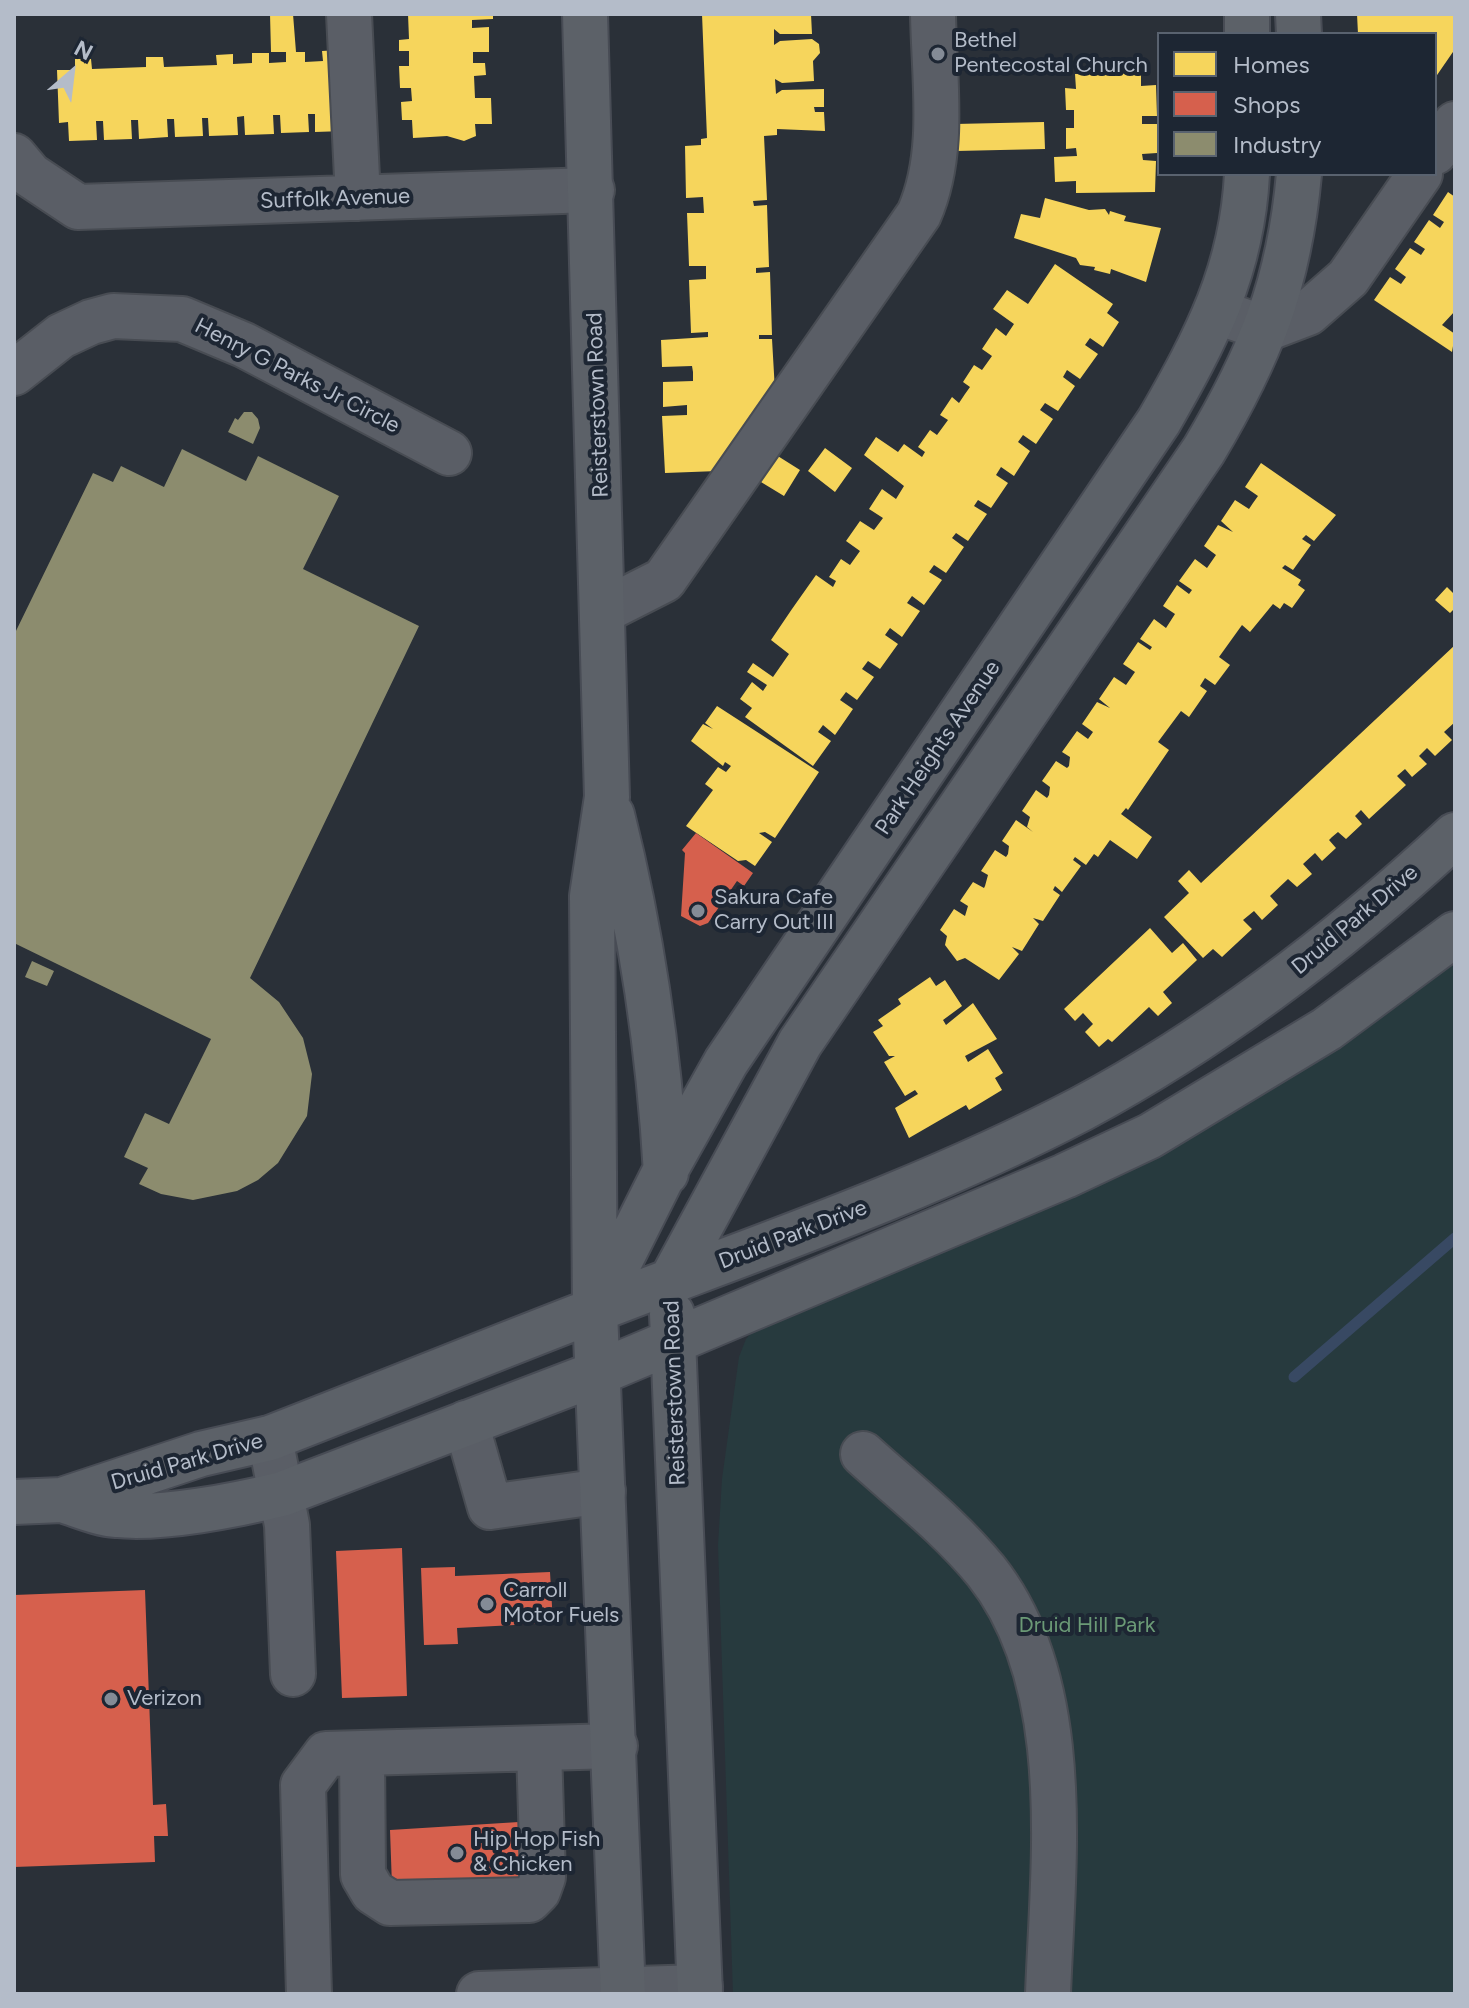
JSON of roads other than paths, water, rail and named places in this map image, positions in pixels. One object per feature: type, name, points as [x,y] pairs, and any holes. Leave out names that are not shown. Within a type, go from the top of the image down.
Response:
[{"type":"main road","name":"Reisterstown Road","points":[[585,14],[607,797],[592,896],[595,1311],[623,1992]]},
{"type":"main road","name":"Park Heights Avenue","points":[[595,1311],[666,1169],[728,1058],[1159,421],[1218,312],[1235,263],[1245,211],[1247,176]]},
{"type":"main road","points":[[671,1281],[800,1043],[1204,450],[1243,384],[1285,275],[1299,176]]},
{"type":"main road","name":"Reisterstown Road","points":[[607,797],[637,916],[654,1026],[666,1169],[700,1990]]},
{"type":"main road","name":"Druid Park Drive","points":[[14,1502],[62,1500],[201,1454],[270,1438],[671,1281],[818,1227],[999,1150],[1084,1107],[1227,1019],[1293,972],[1455,835]]},
{"type":"main road","name":"Druid Park Drive","points":[[62,1500],[116,1515],[202,1510],[282,1494],[598,1373],[1065,1176],[1150,1136],[1327,1029],[1455,934]]},
{"type":"street","points":[[349,14],[358,198]]},
{"type":"street","points":[[603,611],[664,580],[919,214],[928,193],[935,136],[933,14]]},
{"type":"street","points":[[1437,149],[1455,124]]},
{"type":"street","name":"Suffolk Avenue","points":[[14,156],[30,175],[78,207],[592,190]]},
{"type":"street","points":[[1218,312],[1266,329],[1308,313],[1348,278],[1419,176]]},
{"type":"street","name":"Henry G Parks Jr Circle","points":[[14,373],[61,336],[91,322],[113,316],[147,315],[182,319],[244,345],[449,453]]},
{"type":"street","points":[[466,1423],[490,1507],[603,1491]]},
{"type":"street","points":[[270,1438],[288,1529],[293,1674]]},
{"type":"street","points":[[863,1454],[953,1535],[987,1572],[1015,1616],[1037,1671],[1048,1733],[1053,1852],[1048,1994]]},
{"type":"street","points":[[309,1994],[303,1785],[326,1754],[615,1746]]},
{"type":"street","points":[[362,1753],[363,1875],[373,1892],[390,1903],[529,1900],[538,1891],[543,1877],[539,1749]]},
{"type":"street","points":[[479,1994],[700,1990]]},
{"type":"waterway","points":[[1294,1377],[1455,1238]]},
{"type":"place","name":"Bethel Pentecostal Church","points":[[938,54]]},
{"type":"place","name":"Sakura Cafe Carry Out III","points":[[698,911]]},
{"type":"place","name":"Carroll Motor Fuels","points":[[487,1604]]},
{"type":"place","name":"Verizon","points":[[111,1699]]},
{"type":"place","name":"Hip Hop Fish & Chicken","points":[[457,1853]]},
{"type":"park label","name":"Druid Hill Park","points":[[1087,1626]]}]
